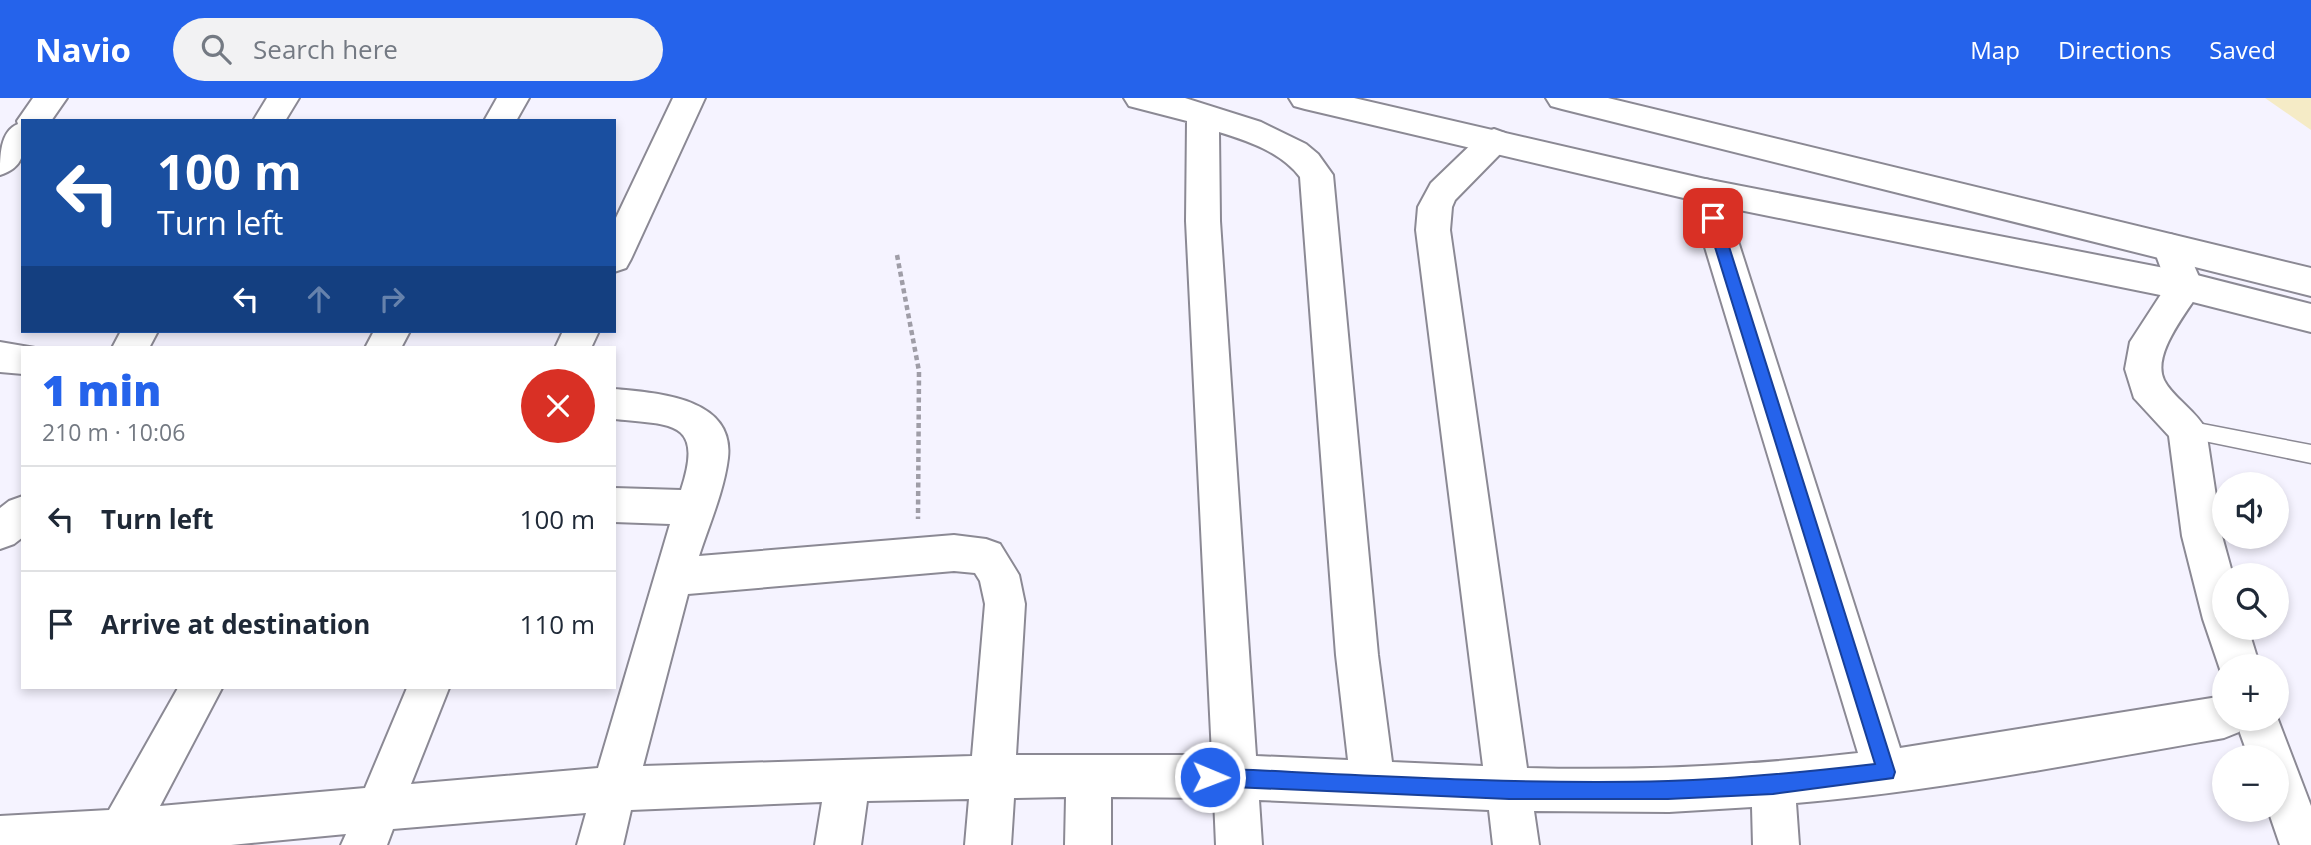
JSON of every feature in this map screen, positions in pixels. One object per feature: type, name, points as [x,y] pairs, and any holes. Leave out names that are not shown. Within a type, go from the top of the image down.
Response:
[{"type":"main road","points":[[35,119],[51,98]]},
{"type":"main road","points":[[270,119],[282,98]]},
{"type":"main road","points":[[501,119],[513,98]]},
{"type":"main road","points":[[616,255],[689,98]]},
{"type":"main road","points":[[1140,98],[1203,114],[1287,147],[1301,156],[1316,175],[1322,212],[1357,655],[1373,784]]},
{"type":"main road","points":[[1305,98],[1424,110],[1494,141],[1705,191],[2185,286],[2311,318]]},
{"type":"main road","points":[[1562,98],[2311,282]]},
{"type":"main road","points":[[1203,114],[1203,221],[1239,845]]},
{"type":"main road","points":[[0,164],[21,137]]},
{"type":"main road","points":[[1494,141],[1443,192],[1435,207],[1433,230],[1516,845]]},
{"type":"main road","points":[[0,164],[21,165]]},
{"type":"main road","points":[[1705,191],[1886,772]]},
{"type":"main road","points":[[2170,247],[2185,286]]},
{"type":"main road","points":[[2185,286],[2148,342],[2143,369],[2147,387],[2187,430],[2202,536],[2212,574]]},
{"type":"main road","points":[[0,358],[21,359]]},
{"type":"main road","points":[[600,845],[673,577],[708,463],[709,443],[702,428],[687,416],[616,404]]},
{"type":"main road","points":[[616,505],[694,508]]},
{"type":"main road","points":[[0,532],[21,515]]},
{"type":"main road","points":[[673,577],[918,555],[975,554],[986,557],[999,575],[1005,604],[988,845]]},
{"type":"main road","points":[[117,840],[200,689]]},
{"type":"main road","points":[[370,828],[428,689]]},
{"type":"main road","points":[[0,839],[117,840],[370,828],[614,789],[848,781],[992,777],[1235,777],[1509,790],[1668,790],[1773,785],[1886,772],[2212,719]]},
{"type":"main road","points":[[1088,845],[1089,776]]},
{"type":"main road","points":[[838,845],[848,781]]},
{"type":"main road","points":[[1773,785],[1776,845]]},
{"type":"main road","points":[[2289,807],[2303,845]]},
{"type":"lane","points":[[2187,430],[2311,454]]},
{"type":"path","points":[[897,255],[919,371],[918,555]]},
{"type":"sand","points":[[2265,98],[2311,98],[2311,130]]},
{"type":"route","points":[[1210,777],[1509,790],[1668,790],[1773,785],[1886,772],[1713,218]]}]
